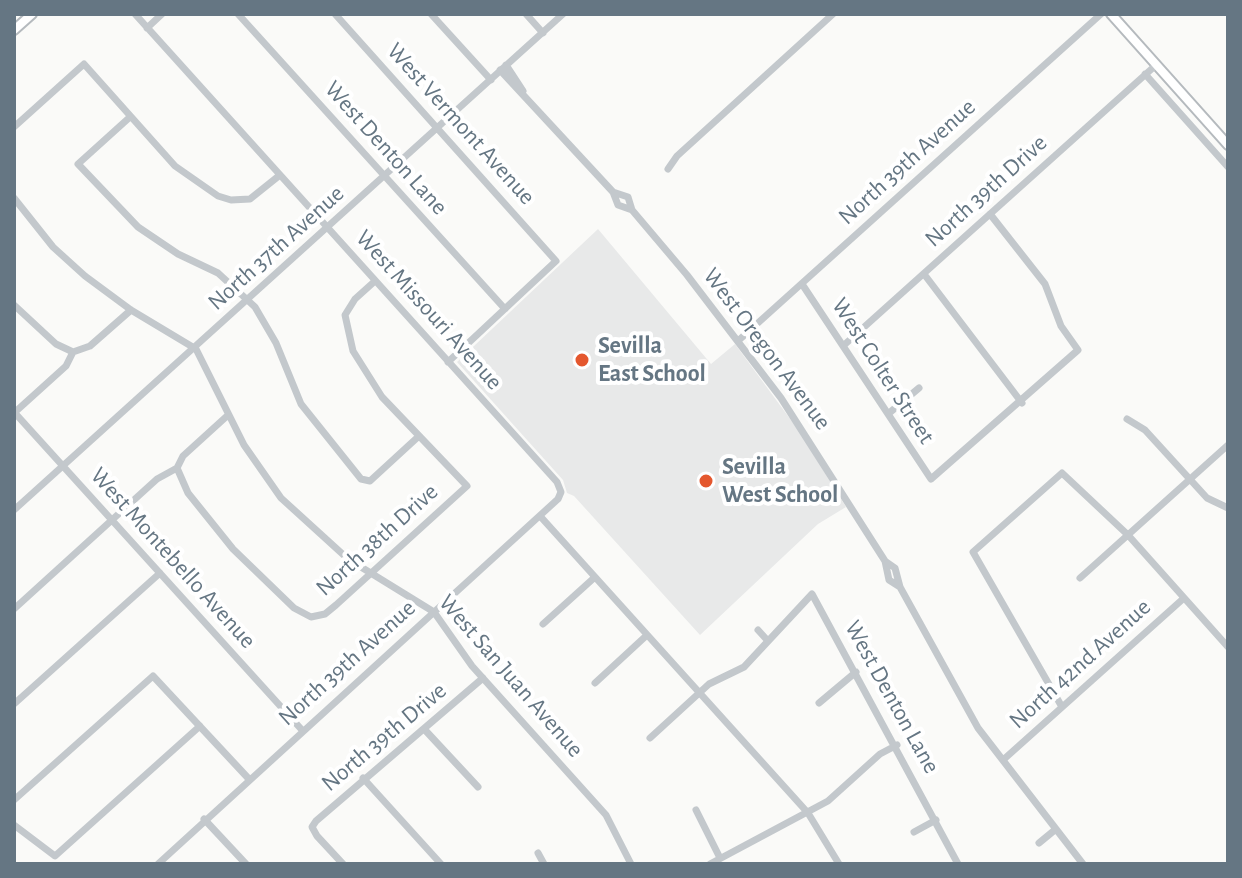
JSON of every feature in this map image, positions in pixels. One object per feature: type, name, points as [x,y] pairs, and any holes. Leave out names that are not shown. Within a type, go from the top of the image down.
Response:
[{"type":"main road","points":[[14,30],[32,14]]},
{"type":"main road","points":[[1111,14],[1228,145]]},
{"type":"street","name":"West Missouri Avenue","points":[[135,14],[557,482],[561,492]]},
{"type":"street","points":[[147,28],[162,14]]},
{"type":"street","name":"West Denton Lane","points":[[238,14],[505,309]]},
{"type":"street","name":"West Vermont Avenue","points":[[335,14],[556,261],[505,309]]},
{"type":"street","points":[[431,14],[491,80]]},
{"type":"street","points":[[526,14],[543,33]]},
{"type":"street","name":"North 37th Avenue","points":[[14,510],[196,349],[563,14]]},
{"type":"street","points":[[668,169],[677,156],[833,14]]},
{"type":"street","name":"North 39th Avenue","points":[[739,340],[1101,14]]},
{"type":"street","points":[[14,127],[84,64],[187,176],[224,199],[243,204],[280,175]]},
{"type":"street","name":"North 39th Drive","points":[[843,346],[1156,65]]},
{"type":"street","name":"West Oregon Avenue","points":[[503,68],[613,192],[620,208],[632,210]]},
{"type":"street","points":[[1145,74],[1228,167]]},
{"type":"street","points":[[130,117],[78,164],[138,227],[178,254],[218,273],[249,301],[264,319],[301,404],[327,440],[365,482],[419,436],[368,379],[347,336],[342,314],[375,281]]},
{"type":"street","name":"West Oregon Avenue","points":[[613,192],[628,197],[632,210],[739,340],[816,449],[885,561],[895,568],[900,587],[978,728],[1083,864]]},
{"type":"street","points":[[14,198],[53,247],[131,310],[196,349]]},
{"type":"street","points":[[924,274],[1022,403],[1078,350],[1061,326],[1045,284],[990,214]]},
{"type":"street","name":"West Colter Street","points":[[802,284],[931,479],[1022,403]]},
{"type":"street","points":[[14,305],[56,344],[73,352]]},
{"type":"street","points":[[448,362],[505,309]]},
{"type":"street","points":[[14,412],[66,366],[73,352],[90,346],[131,310]]},
{"type":"street","name":"West San Juan Avenue","points":[[196,349],[227,416],[265,479],[281,498],[327,542],[370,575],[434,612],[483,678],[606,815],[631,864]]},
{"type":"street","points":[[888,414],[919,388]]},
{"type":"street","name":"West Montebello Avenue","points":[[14,412],[302,730]]},
{"type":"street","points":[[14,609],[157,479],[177,468],[183,456],[227,416]]},
{"type":"street","points":[[1127,419],[1145,430],[1189,480],[1214,502],[1228,508]]},
{"type":"street","name":"North 38th Drive","points":[[311,617],[325,614],[467,486],[419,436]]},
{"type":"street","points":[[1080,578],[1228,445]]},
{"type":"street","points":[[177,468],[188,493],[233,549],[294,608],[311,617],[308,627]]},
{"type":"street","points":[[1062,707],[973,552],[1062,473],[1128,535],[1228,647]]},
{"type":"street","name":"North 39th Avenue","points":[[158,864],[248,778],[540,516],[561,492]]},
{"type":"street","points":[[1208,510],[1214,502]]},
{"type":"street","points":[[540,516],[808,813],[839,864]]},
{"type":"street","points":[[14,704],[160,573]]},
{"type":"street","points":[[543,624],[595,577]]},
{"type":"street","name":"West Denton Lane","points":[[768,641],[812,594],[897,745],[958,864]]},
{"type":"street","name":"North 42nd Avenue","points":[[1003,760],[1184,598]]},
{"type":"street","points":[[650,738],[713,682],[740,670],[768,641],[758,630]]},
{"type":"street","points":[[595,683],[647,635]]},
{"type":"street","points":[[819,703],[856,672]]},
{"type":"street","points":[[14,800],[153,676],[248,778]]},
{"type":"street","name":"North 39th Drive","points":[[343,864],[312,827],[363,778],[425,730],[483,678]]},
{"type":"street","points":[[14,825],[55,856],[200,726]]},
{"type":"street","points":[[425,730],[478,787]]},
{"type":"street","points":[[710,864],[834,797],[880,754],[897,745]]},
{"type":"street","points":[[363,778],[441,864]]},
{"type":"street","points":[[696,810],[720,858]]},
{"type":"street","points":[[204,819],[246,864]]},
{"type":"street","points":[[914,832],[936,820]]},
{"type":"street","points":[[1039,843],[1056,829]]},
{"type":"street","points":[[538,853],[544,864]]},
{"type":"shaded area","points":[[598,229],[711,364],[735,344],[799,431],[846,507],[818,524],[700,635],[574,496],[567,493],[563,480],[457,362]]},
{"type":"place","name":"Sevilla East School","points":[[582,360]]},
{"type":"place","name":"Sevilla West School","points":[[706,481]]}]
